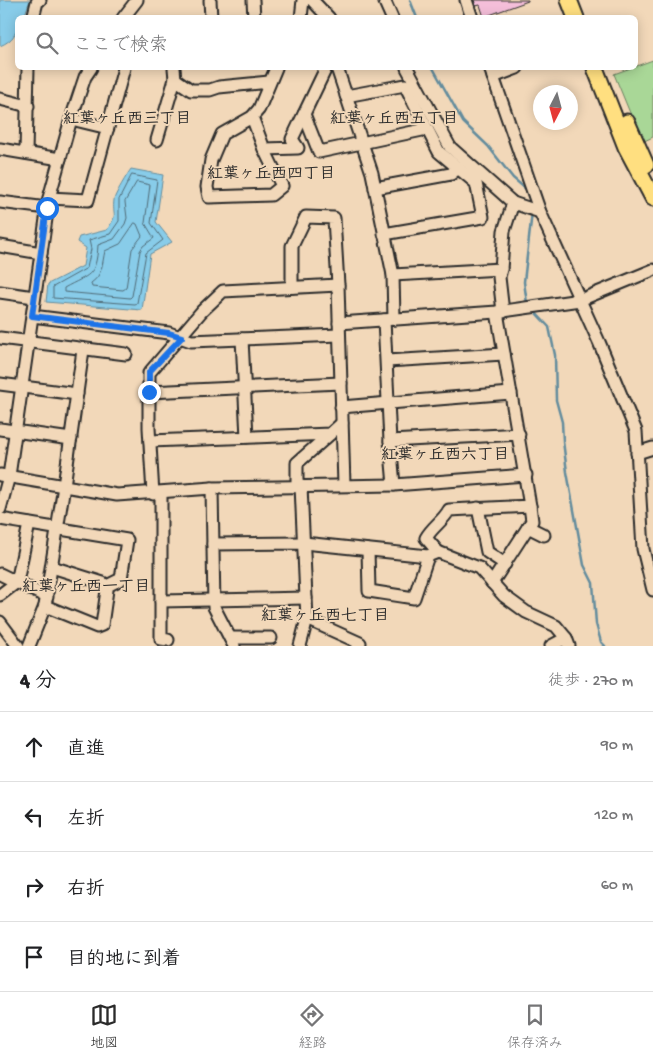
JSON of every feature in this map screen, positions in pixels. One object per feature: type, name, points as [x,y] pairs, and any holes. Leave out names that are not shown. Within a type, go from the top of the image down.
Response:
[{"type":"main road","points":[[569,0],[575,15]]},
{"type":"main road","points":[[578,0],[584,15]]},
{"type":"main road","points":[[596,70],[626,147],[653,198]]},
{"type":"main road","points":[[606,70],[635,142],[653,179]]},
{"type":"street","points":[[34,15],[37,2],[40,0]]},
{"type":"street","points":[[125,15],[137,0]]},
{"type":"street","points":[[210,0],[211,15]]},
{"type":"street","points":[[253,0],[254,15]]},
{"type":"street","points":[[301,15],[303,0]]},
{"type":"street","points":[[312,0],[326,15]]},
{"type":"street","points":[[384,0],[391,15]]},
{"type":"street","points":[[466,0],[471,15]]},
{"type":"street","points":[[26,153],[28,70]]},
{"type":"street","points":[[0,510],[4,476],[15,432],[22,388],[48,203],[71,119],[85,77],[90,70]]},
{"type":"street","points":[[0,202],[48,203],[88,200],[123,70]]},
{"type":"street","points":[[252,117],[264,149],[282,186],[271,195],[210,197],[207,187],[211,160],[222,134],[252,117],[260,109],[275,70]]},
{"type":"street","points":[[264,149],[298,148],[292,139],[325,70]]},
{"type":"street","points":[[337,70],[375,188],[393,274],[387,362],[394,485]]},
{"type":"street","points":[[408,70],[450,147],[512,203],[540,212]]},
{"type":"street","points":[[504,70],[491,72],[540,212],[636,431],[653,590]]},
{"type":"street","points":[[174,73],[191,90],[210,90],[219,87],[269,82]]},
{"type":"street","points":[[157,140],[174,73]]},
{"type":"street","points":[[346,96],[405,85],[439,152],[476,183],[483,216],[384,234]]},
{"type":"street","points":[[0,100],[28,106]]},
{"type":"street","points":[[304,114],[319,152],[427,129]]},
{"type":"street","points":[[71,119],[108,128]]},
{"type":"street","points":[[0,149],[60,159]]},
{"type":"street","points":[[375,188],[451,174],[458,168]]},
{"type":"street","points":[[492,583],[532,522],[519,434],[504,354],[500,312],[499,278],[504,231],[512,203]]},
{"type":"street","points":[[292,287],[292,246],[306,218],[334,218],[344,485]]},
{"type":"street","points":[[0,246],[41,252]]},
{"type":"street","points":[[393,274],[501,269]]},
{"type":"street","points":[[339,323],[500,312],[580,300],[653,270]]},
{"type":"street","points":[[168,640],[161,639],[157,493],[150,441],[149,372],[182,337],[202,311],[223,291],[338,285]]},
{"type":"street","points":[[0,292],[34,297]]},
{"type":"street","points":[[32,316],[169,333],[191,341],[339,335]]},
{"type":"street","points":[[0,338],[126,354]]},
{"type":"street","points":[[242,339],[247,437]]},
{"type":"street","points":[[29,646],[46,601],[83,350]]},
{"type":"street","points":[[387,362],[504,354]]},
{"type":"street","points":[[149,392],[341,383]]},
{"type":"street","points":[[0,384],[77,394]]},
{"type":"street","points":[[342,407],[512,394]]},
{"type":"street","points":[[300,646],[307,619],[298,464],[342,423]]},
{"type":"street","points":[[0,429],[71,439]]},
{"type":"street","points":[[150,441],[330,434]]},
{"type":"street","points":[[390,441],[519,434]]},
{"type":"street","points":[[637,453],[653,448]]},
{"type":"street","points":[[4,476],[117,495],[212,488],[394,485],[526,476]]},
{"type":"street","points":[[212,488],[214,607],[232,642],[271,638]]},
{"type":"street","points":[[368,550],[369,591],[414,598],[433,554],[426,538],[449,510],[530,506]]},
{"type":"street","points":[[478,508],[487,552],[505,564]]},
{"type":"street","points":[[0,519],[126,540],[121,579],[105,587]]},
{"type":"street","points":[[0,595],[16,582],[29,524]]},
{"type":"street","points":[[528,527],[544,535]]},
{"type":"street","points":[[213,544],[304,543],[368,550],[433,554],[479,568],[504,596],[526,612],[556,626],[568,642],[550,646]]},
{"type":"street","points":[[0,574],[46,601],[97,627],[102,626],[107,590],[103,583],[52,567]]},
{"type":"street","points":[[161,601],[306,598]]},
{"type":"street","points":[[307,619],[360,643],[358,646]]},
{"type":"street","points":[[0,622],[18,646]]},
{"type":"green space","points":[[653,60],[653,137],[642,142],[614,74],[625,70],[638,70],[638,65]]},
{"type":"water","points":[[0,0],[30,0],[25,15],[15,15],[14,35],[9,41],[0,46]]},
{"type":"water","points":[[131,169],[163,175],[156,222],[172,242],[150,254],[142,310],[46,302],[48,284],[83,266],[86,248],[77,242],[79,237],[107,230],[111,224],[114,217],[115,198]]},
{"type":"building","points":[[474,0],[528,0],[490,15],[483,15],[480,5],[476,6]]},
{"type":"waterway","points":[[410,0],[416,15]]},
{"type":"waterway","points":[[434,70],[463,122],[488,146],[513,178],[527,190]]},
{"type":"waterway","points":[[527,303],[524,282],[532,212]]},
{"type":"waterway","points":[[534,311],[549,327],[555,355],[556,400],[562,422],[567,472],[584,565],[593,583],[596,624],[601,642],[605,646]]},
{"type":"district","name":"紅葉ヶ丘西三丁目","points":[[127,117]]},
{"type":"district","name":"紅葉ヶ丘西五丁目","points":[[394,117]]},
{"type":"district","name":"紅葉ヶ丘西四丁目","points":[[271,172]]},
{"type":"district","name":"紅葉ヶ丘西六丁目","points":[[445,453]]},
{"type":"district","name":"紅葉ヶ丘西一丁目","points":[[86,585]]},
{"type":"district","name":"紅葉ヶ丘西七丁目","points":[[325,614]]},
{"type":"route","points":[[47,208],[32,316],[169,333],[182,337],[149,372],[149,392]]}]
